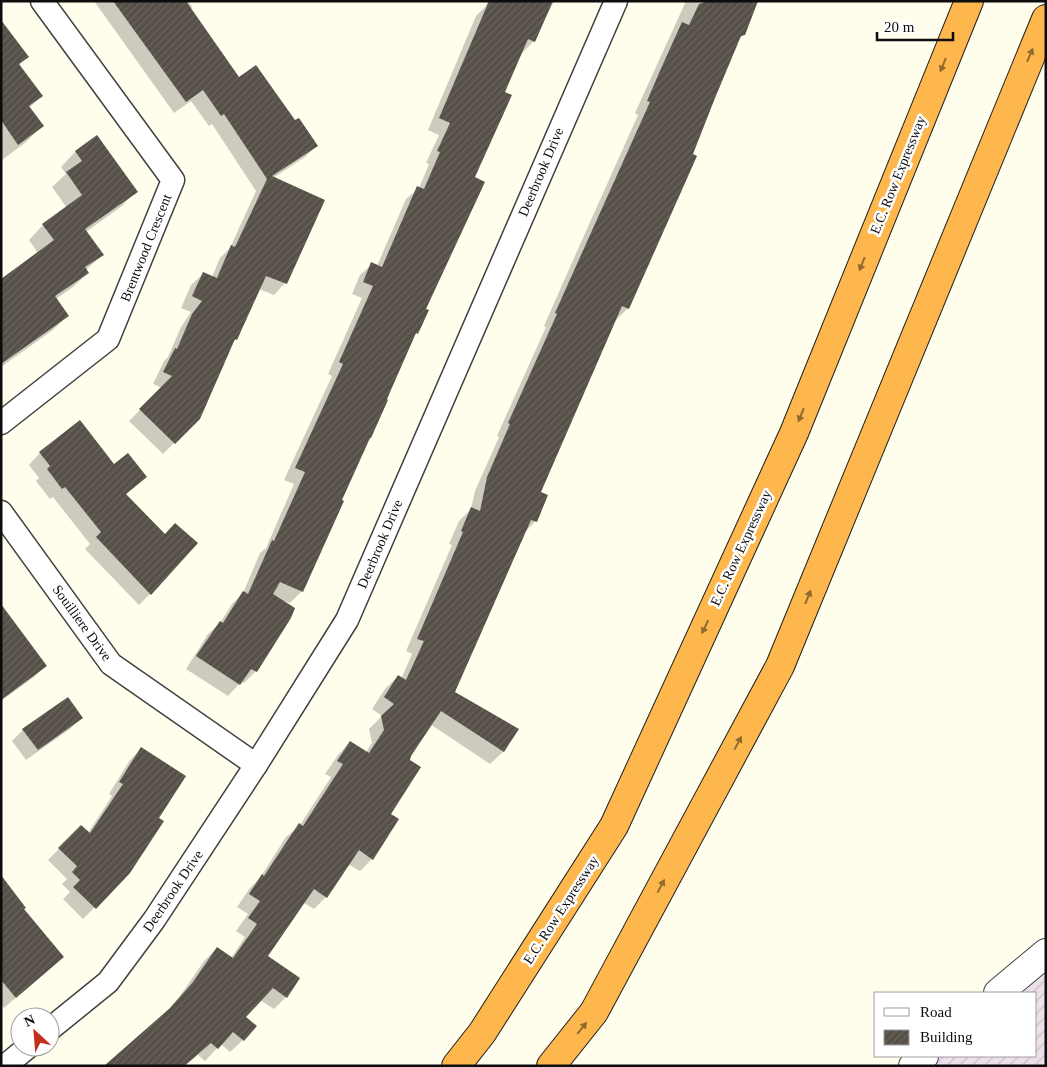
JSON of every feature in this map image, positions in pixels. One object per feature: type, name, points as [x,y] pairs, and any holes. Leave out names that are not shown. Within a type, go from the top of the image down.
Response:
[{"type":"highway","name":"E.C. Row Expressway","points":[[456,1066],[482,1033],[614,826],[794,433],[969,1]]},
{"type":"highway","points":[[551,1066],[594,1012],[780,666],[1046,19]]},
{"type":"street","name":"Brentwood Crescent","points":[[1,423],[108,339],[173,180],[42,1]]},
{"type":"street","name":"Deerbrook Drive","points":[[60,1021],[108,982],[154,920],[256,765],[347,620],[616,1]]},
{"type":"street","name":"Souilliere Drive","points":[[1,512],[111,664],[256,765]]},
{"type":"street","points":[[999,992],[1046,953]]},
{"type":"street","points":[[4,1066],[15,1057]]},
{"type":"street","points":[[913,1066],[923,1057]]},
{"type":"shaded area","points":[[1046,965],[1046,1066],[927,1066],[938,1057],[1037,1057],[1037,992],[1014,992]]},
{"type":"building","points":[[113,1],[186,1],[239,77],[256,65],[295,120],[299,118],[318,146],[272,176],[325,200],[287,284],[266,276],[237,340],[235,339],[200,419],[175,444],[139,409],[172,376],[163,372],[175,348],[177,349],[192,314],[202,301],[192,296],[203,272],[217,278],[231,245],[235,247],[267,179],[224,114],[221,116],[203,90],[186,102]]},
{"type":"building","points":[[489,1],[553,1],[535,42],[528,39],[505,92],[512,95],[475,177],[485,182],[426,309],[429,310],[418,334],[416,333],[303,592],[280,582],[273,594],[295,608],[291,618],[257,672],[251,669],[240,685],[196,656],[220,621],[223,623],[243,591],[248,594],[305,472],[295,468],[343,364],[339,362],[373,286],[363,282],[371,262],[382,267],[417,186],[424,189],[440,152],[437,151],[450,123],[439,118]]},
{"type":"building","points":[[708,1],[758,1],[745,35],[741,36],[715,98],[693,154],[697,156],[629,309],[622,306],[541,492],[548,495],[537,522],[531,520],[455,692],[519,729],[504,752],[441,711],[411,756],[410,760],[421,767],[391,814],[399,819],[373,860],[359,850],[327,898],[314,889],[268,956],[300,978],[287,998],[273,988],[246,1017],[257,1026],[244,1041],[233,1032],[218,1049],[211,1043],[184,1066],[104,1066],[170,1008],[193,982],[217,947],[233,958],[257,924],[248,918],[260,901],[249,894],[262,874],[264,876],[299,823],[303,826],[343,764],[337,761],[350,741],[369,753],[384,730],[381,716],[394,704],[384,697],[398,675],[406,680],[424,641],[417,639],[463,532],[461,531],[471,507],[480,511],[487,477],[510,424],[508,423],[557,314],[555,313],[650,102],[647,101],[659,73],[682,22],[689,25],[699,4]]},
{"type":"building","points":[[1,20],[29,57],[19,64],[43,96],[29,106],[44,126],[18,145],[1,120]]},
{"type":"building","points":[[97,135],[138,192],[85,229],[104,255],[85,267],[89,273],[55,296],[69,316],[1,364],[1,279],[54,240],[42,224],[82,195],[66,172],[82,161],[75,151]]},
{"type":"building","points":[[80,420],[114,464],[128,453],[147,477],[126,494],[165,534],[175,523],[198,543],[151,595],[96,537],[101,532],[65,487],[62,489],[47,469],[50,466],[39,452]]},
{"type":"building","points":[[1,604],[47,666],[1,700]]},
{"type":"building","points":[[68,697],[83,718],[38,750],[22,729]]},
{"type":"building","points":[[141,747],[186,776],[159,818],[164,821],[130,873],[96,909],[73,887],[80,880],[72,872],[77,866],[58,848],[81,825],[90,833],[123,784],[119,782]]},
{"type":"building","points":[[1,875],[26,908],[24,909],[64,957],[16,998],[1,980]]}]
